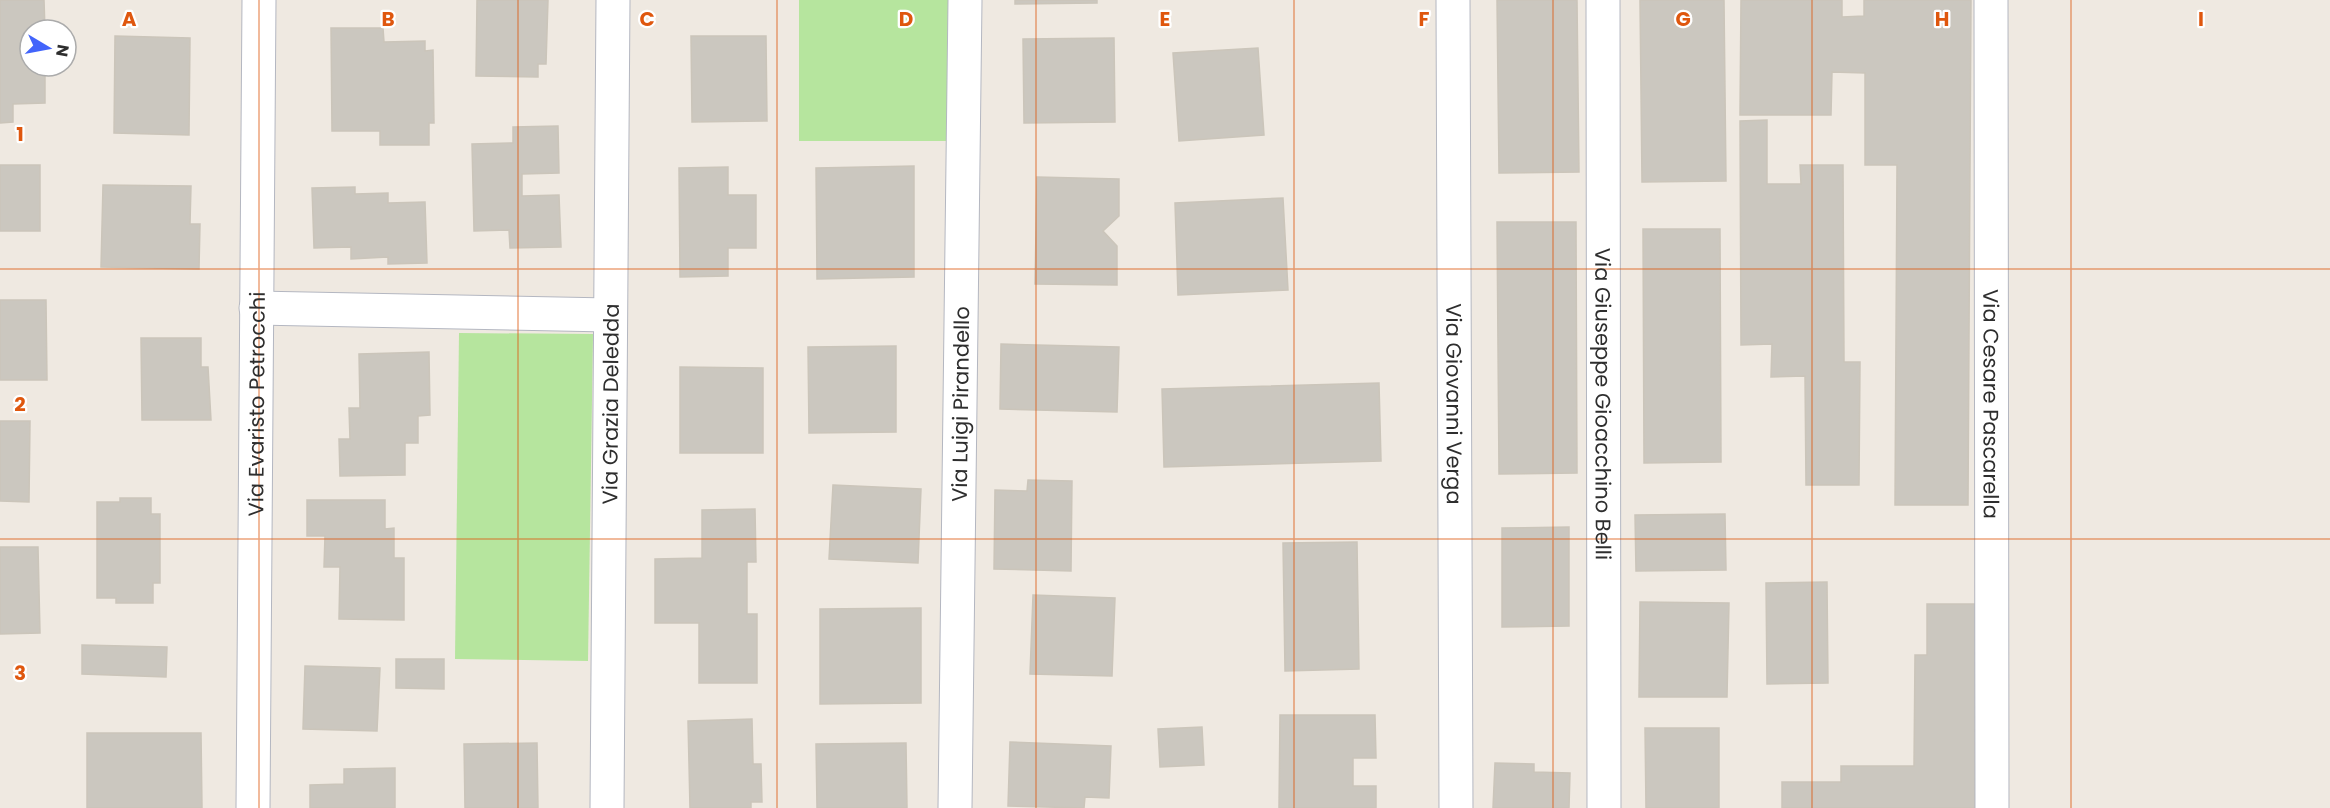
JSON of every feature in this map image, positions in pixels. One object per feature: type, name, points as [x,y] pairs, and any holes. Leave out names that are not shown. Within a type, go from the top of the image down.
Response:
[{"type":"street","name":"Via Evaristo Petrocchi","points":[[253,808],[259,0]]},
{"type":"street","name":"Via Grazia Deledda","points":[[607,808],[613,0]]},
{"type":"street","name":"Via Luigi Pirandello","points":[[955,808],[965,0]]},
{"type":"street","name":"Via Giovanni Verga","points":[[1453,0],[1456,808]]},
{"type":"street","name":"Via Giuseppe Gioacchino Belli","points":[[1603,0],[1604,808]]},
{"type":"street","name":"Via Cesare Pascarella","points":[[1991,0],[1992,808]]},
{"type":"street","points":[[256,308],[609,315]]},
{"type":"green space","points":[[799,0],[948,0],[947,141],[799,141]]},
{"type":"green space","points":[[459,333],[593,334],[588,661],[455,659]]},
{"type":"building","points":[[0,0],[44,0],[45,18],[18,18],[18,78],[45,78],[45,103],[13,104],[13,122],[0,123]]},
{"type":"building","points":[[477,0],[548,0],[546,64],[538,64],[538,77],[476,76]]},
{"type":"building","points":[[1015,0],[1097,0],[1097,3],[1015,4]]},
{"type":"building","points":[[1497,0],[1577,0],[1579,172],[1499,173]]},
{"type":"building","points":[[1640,0],[1724,0],[1726,181],[1642,182]]},
{"type":"building","points":[[1741,0],[1842,0],[1842,17],[1864,16],[1864,0],[1971,0],[1968,505],[1895,505],[1897,165],[1865,165],[1865,73],[1832,72],[1831,115],[1740,115]]},
{"type":"building","points":[[331,28],[383,28],[384,42],[425,41],[425,51],[433,50],[434,123],[429,123],[429,145],[380,145],[380,131],[332,131]]},
{"type":"building","points":[[115,36],[190,38],[189,135],[114,133]]},
{"type":"building","points":[[691,36],[766,36],[767,121],[692,122]]},
{"type":"building","points":[[1114,38],[1115,122],[1024,123],[1023,39]]},
{"type":"building","points":[[1258,48],[1264,135],[1179,141],[1173,53]]},
{"type":"building","points":[[1767,120],[1767,184],[1801,184],[1800,165],[1843,165],[1844,362],[1860,362],[1859,485],[1806,485],[1805,376],[1771,377],[1772,344],[1741,345],[1740,121]]},
{"type":"building","points":[[558,126],[559,173],[522,174],[522,196],[559,195],[561,247],[510,248],[509,230],[474,231],[472,144],[513,143],[513,127]]},
{"type":"building","points":[[0,165],[40,165],[40,231],[0,231]]},
{"type":"building","points":[[914,166],[914,277],[817,279],[816,168]]},
{"type":"building","points":[[728,167],[728,195],[756,195],[756,248],[728,248],[728,276],[680,277],[679,168]]},
{"type":"building","points":[[1037,177],[1119,179],[1119,216],[1103,231],[1117,246],[1117,285],[1035,284]]},
{"type":"building","points":[[103,185],[191,186],[190,224],[200,224],[199,269],[101,267]]},
{"type":"building","points":[[355,187],[355,194],[388,193],[388,203],[425,202],[427,263],[388,264],[388,257],[351,259],[351,247],[314,248],[312,188]]},
{"type":"building","points":[[1283,198],[1288,290],[1178,295],[1175,203]]},
{"type":"building","points":[[1497,222],[1576,222],[1577,473],[1499,474]]},
{"type":"building","points":[[1643,229],[1720,229],[1721,462],[1644,463]]},
{"type":"building","points":[[0,300],[46,300],[47,380],[0,380]]},
{"type":"building","points":[[141,338],[201,338],[201,367],[208,367],[211,420],[142,420]]},
{"type":"building","points":[[1001,344],[1119,347],[1117,412],[1000,409]]},
{"type":"building","points":[[896,346],[896,432],[809,433],[808,347]]},
{"type":"building","points":[[429,352],[430,415],[418,416],[418,443],[405,443],[405,475],[340,476],[339,439],[350,439],[349,408],[360,408],[359,354]]},
{"type":"building","points":[[680,367],[763,368],[763,453],[680,453]]},
{"type":"building","points":[[1379,383],[1381,461],[1164,467],[1162,389]]},
{"type":"building","points":[[0,421],[30,421],[29,502],[0,501]]},
{"type":"building","points":[[1028,480],[1072,481],[1071,571],[994,569],[995,490],[1027,491]]},
{"type":"building","points":[[833,485],[921,489],[918,563],[829,559]]},
{"type":"building","points":[[120,498],[151,498],[151,514],[160,514],[160,583],[153,583],[153,603],[116,603],[116,598],[97,598],[97,502],[120,502]]},
{"type":"building","points":[[307,500],[385,500],[385,529],[394,528],[394,558],[404,558],[404,620],[339,619],[340,567],[324,567],[325,536],[307,536]]},
{"type":"building","points":[[755,509],[756,562],[747,562],[747,614],[757,614],[757,683],[699,683],[699,623],[655,623],[655,559],[702,558],[702,510]]},
{"type":"building","points":[[1725,514],[1726,570],[1636,571],[1635,515]]},
{"type":"building","points":[[1569,527],[1569,626],[1502,627],[1502,528]]},
{"type":"building","points":[[1357,542],[1359,669],[1285,671],[1283,543]]},
{"type":"building","points":[[0,547],[38,547],[40,633],[0,634]]},
{"type":"building","points":[[1827,582],[1828,683],[1767,684],[1766,583]]},
{"type":"building","points":[[1033,595],[1115,598],[1112,676],[1030,674]]},
{"type":"building","points":[[1640,602],[1729,603],[1727,697],[1639,697]]},
{"type":"building","points":[[1927,604],[1976,604],[1975,808],[1782,808],[1782,782],[1841,782],[1841,766],[1914,766],[1915,655],[1927,655]]},
{"type":"building","points":[[921,608],[921,703],[820,704],[820,609]]},
{"type":"building","points":[[82,645],[167,647],[166,677],[82,674]]},
{"type":"building","points":[[396,659],[444,659],[444,689],[396,688]]},
{"type":"building","points":[[305,666],[380,668],[377,731],[303,729]]},
{"type":"building","points":[[1280,715],[1375,715],[1376,758],[1353,758],[1353,786],[1376,786],[1376,808],[1279,808]]},
{"type":"building","points":[[752,719],[753,764],[761,764],[762,802],[751,802],[751,808],[690,808],[688,721]]},
{"type":"building","points":[[1202,727],[1204,765],[1160,767],[1158,729]]},
{"type":"building","points":[[1645,728],[1719,728],[1719,808],[1646,808]]},
{"type":"building","points":[[87,733],[201,733],[202,808],[87,808]]},
{"type":"building","points":[[1010,742],[1111,746],[1109,798],[1085,797],[1084,808],[1008,806]]},
{"type":"building","points":[[537,743],[538,808],[465,808],[464,744]]},
{"type":"building","points":[[906,743],[907,808],[817,808],[816,744]]},
{"type":"building","points":[[1495,763],[1534,764],[1534,772],[1570,773],[1569,808],[1493,808]]},
{"type":"building","points":[[395,768],[395,808],[310,808],[310,785],[344,784],[344,769]]}]
